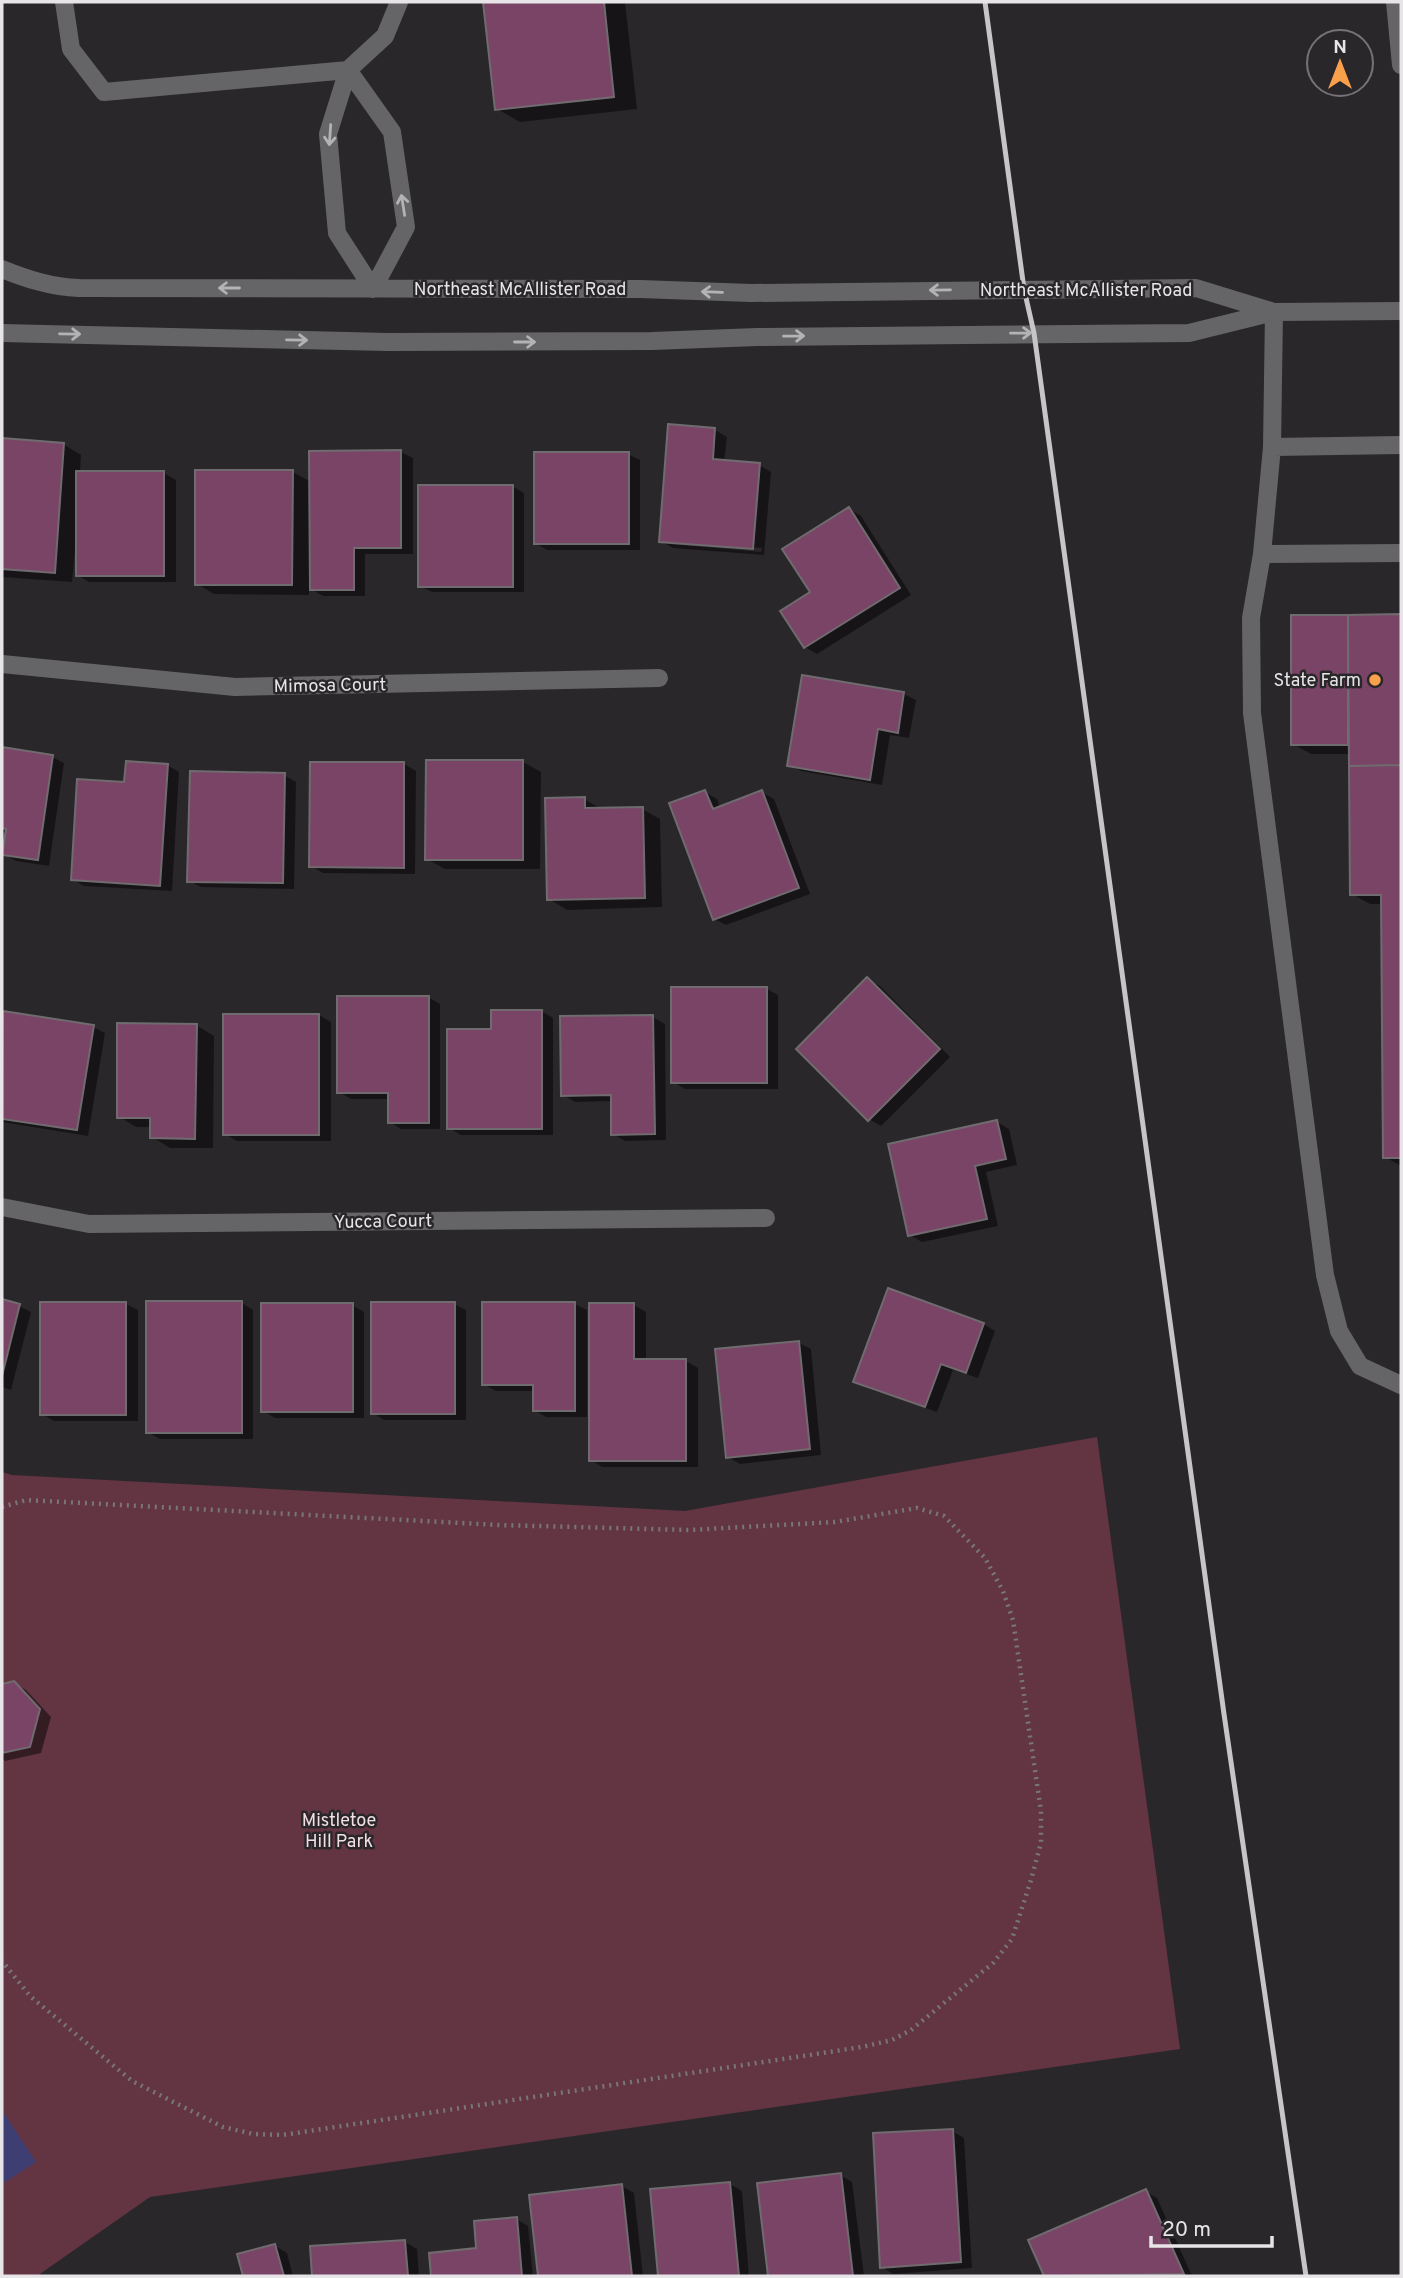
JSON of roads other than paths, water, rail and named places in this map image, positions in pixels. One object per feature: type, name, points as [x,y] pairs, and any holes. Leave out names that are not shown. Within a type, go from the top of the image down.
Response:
[{"type":"street","points":[[64,2],[71,49],[104,92],[348,70]]},
{"type":"street","points":[[348,70],[392,132],[406,227],[373,289],[337,233],[328,134],[348,70],[385,36],[399,2]]},
{"type":"street","points":[[1395,2],[1401,65]]},
{"type":"street","name":"Northeast McAllister Road","points":[[2,269],[28,280],[63,287],[640,289],[751,293],[1196,288],[1274,313]]},
{"type":"street","points":[[2,333],[388,342],[652,341],[757,337],[1189,332],[1274,313],[1401,311]]},
{"type":"street","points":[[1274,313],[1272,447],[1262,554],[1251,618],[1252,713],[1325,1275],[1339,1331],[1360,1366],[1401,1385]]},
{"type":"street","points":[[1272,447],[1401,445]]},
{"type":"street","points":[[1262,554],[1401,553]]},
{"type":"street","name":"Mimosa Court","points":[[2,664],[235,687],[659,678]]},
{"type":"street","name":"Yucca Court","points":[[2,1207],[89,1224],[766,1218]]},
{"type":"railway","points":[[985,2],[1024,289],[1034,333],[1224,1714],[1306,2276]]},
{"type":"place","name":"State Farm","points":[[1375,680]]},
{"type":"park label","name":"Mistletoe Hill Park","points":[[339,1830]]}]
